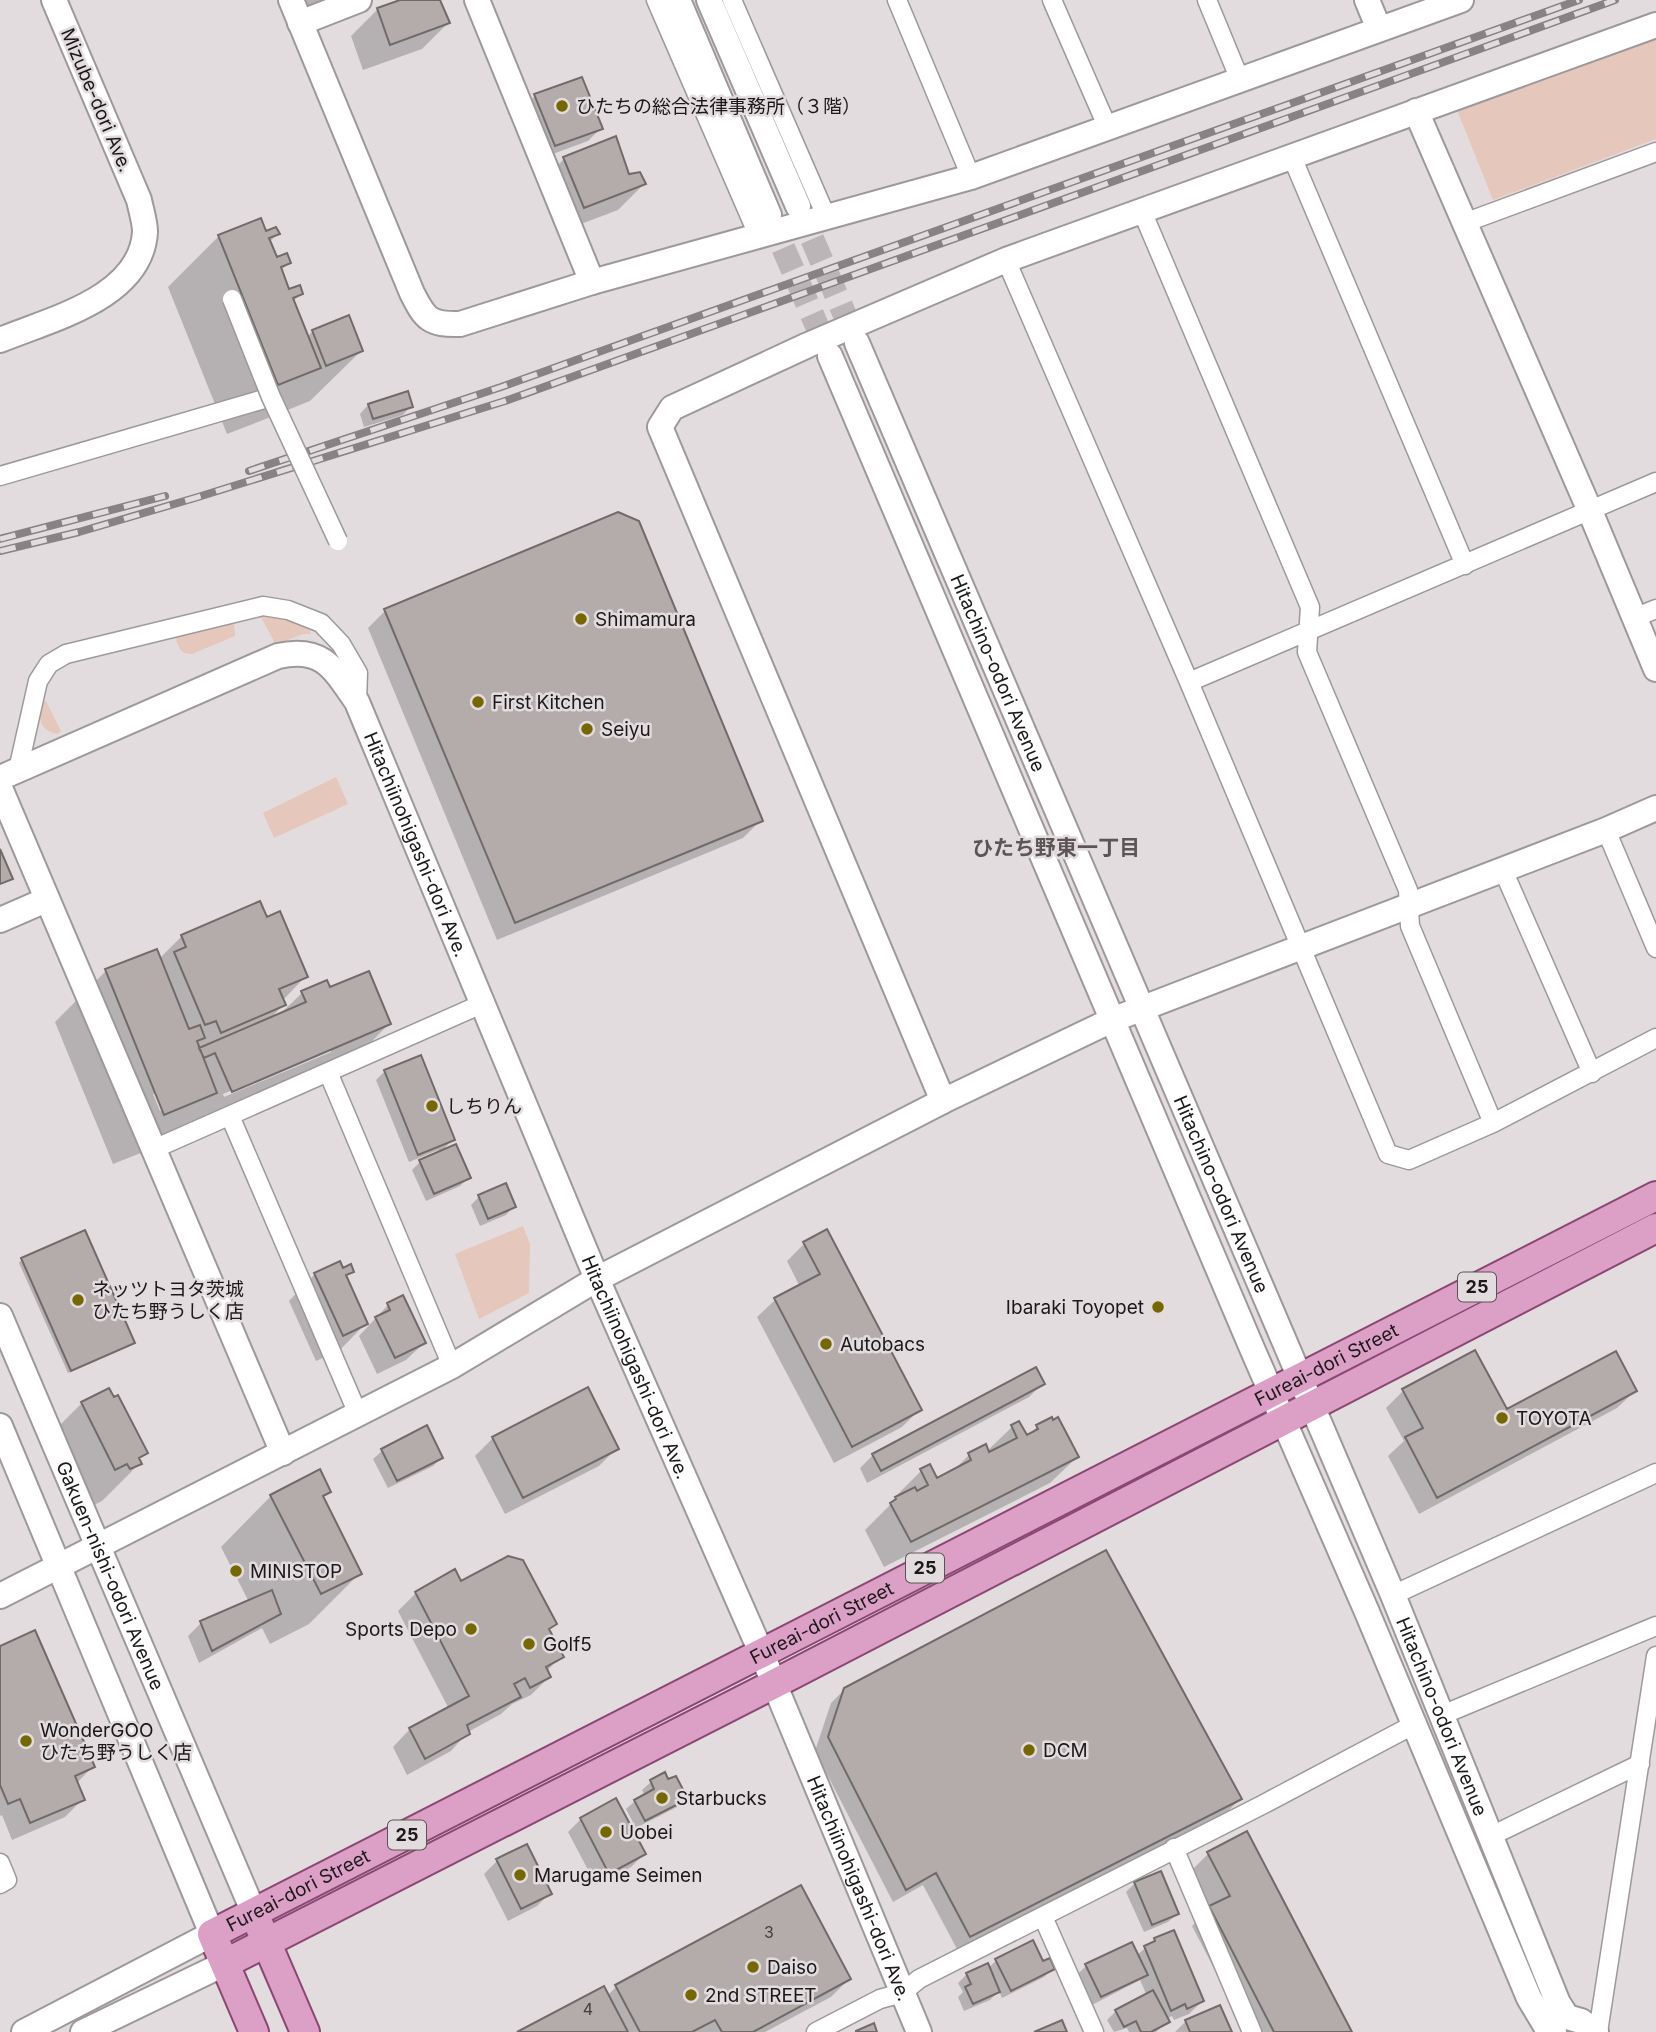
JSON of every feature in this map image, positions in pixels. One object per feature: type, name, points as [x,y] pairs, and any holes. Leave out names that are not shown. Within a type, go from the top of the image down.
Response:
[{"type":"main road","name":"Fureai-dori Street","points":[[212,1934],[1656,1196]]},
{"type":"main road","name":"Fureai-dori Street","points":[[226,1963],[774,1685],[1656,1228]]},
{"type":"main road","points":[[254,1913],[305,2032]]},
{"type":"main road","points":[[212,1934],[254,2032]]},
{"type":"street","name":"Mizube-dori Ave.","points":[[0,340],[100,298],[124,281],[139,258],[145,231],[139,200],[54,0]]},
{"type":"street","points":[[290,0],[422,314],[439,325],[460,324],[764,225],[826,216],[971,177],[1461,0]]},
{"type":"street","points":[[300,23],[359,0]]},
{"type":"street","points":[[477,0],[592,282]]},
{"type":"street","points":[[656,0],[764,225]]},
{"type":"street","points":[[678,0],[764,225]]},
{"type":"street","points":[[709,0],[797,206]]},
{"type":"street","points":[[732,0],[826,216]]},
{"type":"street","points":[[897,0],[971,177]]},
{"type":"street","points":[[1052,0],[1107,126]]},
{"type":"street","points":[[1207,0],[1240,79]]},
{"type":"street","points":[[1367,0],[1379,29]]},
{"type":"street","points":[[943,1101],[660,428],[672,408],[808,345],[1006,260],[1656,25]]},
{"type":"street","points":[[1416,111],[1590,511],[1645,613],[1656,669]]},
{"type":"street","points":[[1464,223],[1656,152]]},
{"type":"street","points":[[1292,158],[1465,565]]},
{"type":"street","points":[[1142,211],[1310,607],[1307,652],[1408,890],[1410,926],[1493,1123]]},
{"type":"street","points":[[1006,260],[1189,682],[1388,1154],[1409,1160],[1493,1123],[1656,1038]]},
{"type":"street","points":[[232,299],[271,397],[338,541]]},
{"type":"street","name":"Hitachino-odori Avenue","points":[[857,343],[1393,1595],[1558,2003],[1567,2017],[1581,2021],[1597,2032]]},
{"type":"street","name":"Hitachino-odori Avenue","points":[[830,356],[1283,1421],[1367,1612],[1529,1998],[1547,2028],[1554,2032]]},
{"type":"street","points":[[0,476],[271,397]]},
{"type":"street","points":[[1189,682],[1656,482]]},
{"type":"street","points":[[9,774],[38,681],[49,664],[66,654],[263,606],[288,610],[321,623],[341,644],[358,673],[358,702]]},
{"type":"street","name":"Hitachiinohigashi-dori Ave.","points":[[9,774],[278,656],[293,652],[308,653],[323,659],[335,670],[358,702],[597,1279],[761,1652],[919,2032]]},
{"type":"street","points":[[0,788],[283,1453]]},
{"type":"street","points":[[0,1596],[452,1366],[597,1279],[943,1101],[1112,1020],[1606,830],[1656,808]]},
{"type":"street","points":[[1606,830],[1656,948]]},
{"type":"street","points":[[1503,870],[1592,1073]]},
{"type":"street","points":[[0,920],[46,900]]},
{"type":"street","points":[[154,1149],[484,1003]]},
{"type":"street","points":[[328,1072],[452,1366]]},
{"type":"street","points":[[230,1116],[358,1414]]},
{"type":"street","name":"Gakuen-nishi-odori Avenue","points":[[0,1316],[254,1913]]},
{"type":"street","points":[[0,1426],[212,1934]]},
{"type":"street","points":[[1393,1595],[1656,1473]]},
{"type":"street","points":[[1442,1715],[1656,1626]]},
{"type":"street","points":[[1597,2032],[1656,1656]]},
{"type":"street","points":[[816,2032],[880,1999],[902,1993],[919,1979],[1413,1725]]},
{"type":"street","points":[[1491,1836],[1640,1765]]},
{"type":"street","points":[[1174,1849],[1252,2032]]},
{"type":"street","points":[[0,1863],[7,1880],[0,1884]]},
{"type":"street","points":[[1042,1917],[1094,2032]]},
{"type":"street","name":"Fureai-dori Street","points":[[24,2032],[212,1934]]},
{"type":"street","name":"Fureai-dori Street","points":[[83,2032],[226,1963]]},
{"type":"shaded area","points":[[1656,32],[1656,139],[1493,200],[1455,105]]},
{"type":"shaded area","points":[[261,617],[283,617],[309,628],[311,634],[303,634],[276,645]]},
{"type":"shaded area","points":[[228,619],[234,622],[235,636],[192,654],[179,648],[176,639],[181,634]]},
{"type":"shaded area","points":[[46,701],[61,731],[58,734],[47,730],[41,723],[42,702]]},
{"type":"shaded area","points":[[336,777],[348,804],[274,838],[263,813]]},
{"type":"shaded area","points":[[523,1226],[530,1244],[529,1293],[479,1319],[455,1254]]},
{"type":"building","points":[[400,0],[440,0],[450,23],[390,45],[377,8]]},
{"type":"building","points":[[582,77],[603,129],[555,146],[534,94]]},
{"type":"building","points":[[616,136],[629,174],[640,172],[646,184],[584,208],[563,157]]},
{"type":"building","points":[[261,218],[266,231],[276,227],[280,234],[269,238],[277,257],[287,253],[291,263],[281,267],[289,289],[300,285],[303,294],[293,298],[321,368],[278,385],[218,235]]},
{"type":"building","points":[[349,315],[363,351],[326,366],[312,330]]},
{"type":"building","points":[[408,391],[413,407],[373,419],[368,404]]},
{"type":"building","points":[[618,512],[639,521],[763,821],[515,923],[384,609]]},
{"type":"building","points":[[0,849],[13,879],[0,884]]},
{"type":"building","points":[[260,901],[267,917],[280,911],[308,977],[279,989],[286,1005],[221,1033],[216,1021],[205,1025],[174,952],[186,947],[181,935]]},
{"type":"building","points":[[157,949],[189,1029],[200,1025],[205,1038],[197,1041],[217,1093],[164,1115],[105,969]]},
{"type":"building","points":[[369,971],[391,1024],[232,1092],[215,1053],[204,1058],[199,1048],[306,1002],[301,991],[327,980],[330,987]]},
{"type":"building","points":[[421,1055],[455,1140],[418,1155],[384,1070]]},
{"type":"building","points":[[456,1144],[471,1178],[434,1194],[419,1160]]},
{"type":"building","points":[[506,1183],[516,1207],[488,1219],[478,1195]]},
{"type":"building","points":[[827,1229],[922,1410],[852,1447],[774,1298],[820,1274],[803,1242]]},
{"type":"building","name":"ネッツトヨタ茨城 ひたち野うしく店","points":[[85,1230],[135,1343],[71,1371],[21,1258]]},
{"type":"building","points":[[340,1261],[343,1268],[351,1264],[354,1272],[346,1275],[368,1324],[343,1336],[314,1273]]},
{"type":"building","points":[[403,1295],[426,1343],[395,1358],[375,1317],[390,1310],[387,1303]]},
{"type":"building","name":"TOYOTA","points":[[1475,1350],[1507,1409],[1616,1351],[1637,1391],[1437,1498],[1405,1437],[1423,1428],[1402,1389]]},
{"type":"building","points":[[1036,1367],[1045,1384],[881,1471],[872,1454]]},
{"type":"building","points":[[588,1387],[619,1449],[523,1498],[492,1437]]},
{"type":"building","points":[[109,1388],[114,1397],[118,1395],[148,1453],[139,1458],[142,1464],[130,1469],[127,1464],[115,1470],[81,1402]]},
{"type":"building","points":[[1052,1417],[1053,1420],[1058,1417],[1079,1457],[911,1542],[890,1503],[895,1497],[915,1487],[917,1491],[928,1485],[920,1469],[930,1464],[937,1478],[971,1460],[968,1453],[986,1444],[989,1452],[1017,1438],[1011,1425],[1019,1421],[1027,1435],[1038,1429],[1036,1425]]},
{"type":"building","points":[[427,1425],[443,1458],[397,1481],[381,1449]]},
{"type":"building","points":[[320,1469],[331,1492],[323,1496],[362,1574],[321,1594],[270,1495]]},
{"type":"building","points":[[1106,1550],[1242,1799],[970,1937],[936,1873],[906,1890],[828,1737],[844,1688]]},
{"type":"building","points":[[508,1556],[523,1560],[557,1624],[549,1629],[564,1657],[546,1667],[551,1677],[530,1688],[525,1678],[514,1684],[521,1697],[467,1725],[470,1734],[425,1759],[409,1728],[469,1696],[415,1592],[455,1569],[461,1581]]},
{"type":"building","points":[[272,1590],[281,1614],[212,1651],[200,1621]]},
{"type":"building","points":[[35,1630],[95,1767],[75,1776],[85,1800],[30,1823],[20,1799],[8,1804],[0,1785],[0,1646]]},
{"type":"building","points":[[665,1772],[668,1779],[676,1776],[688,1799],[645,1821],[634,1800],[654,1789],[650,1780]]},
{"type":"building","points":[[616,1798],[646,1854],[609,1874],[580,1818]]},
{"type":"building","points":[[1247,1831],[1352,2032],[1274,2032],[1209,1906],[1230,1896],[1207,1852]]},
{"type":"building","points":[[527,1844],[552,1894],[521,1909],[496,1859]]},
{"type":"building","points":[[1161,1871],[1179,1914],[1152,1925],[1134,1882]]},
{"type":"building","points":[[801,1885],[851,1979],[753,2032],[722,2032],[715,2020],[692,2032],[640,2032],[615,1985]]},
{"type":"building","points":[[1174,1930],[1204,2001],[1187,2009],[1185,2004],[1171,2011],[1144,1946],[1155,1941],[1154,1938]]},
{"type":"building","points":[[1033,1940],[1043,1961],[1050,1958],[1055,1969],[1011,1991],[995,1959]]},
{"type":"building","points":[[1132,1942],[1148,1975],[1101,1997],[1085,1964]]},
{"type":"building","points":[[988,1963],[1000,1992],[973,2004],[965,1987],[971,1984],[966,1973]]},
{"type":"building","points":[[604,1986],[628,2032],[517,2032]]},
{"type":"building","points":[[1153,1990],[1170,2022],[1151,2032],[1141,2032],[1136,2021],[1124,2027],[1115,2010]]},
{"type":"building","points":[[1220,2005],[1232,2032],[1190,2032],[1185,2020]]},
{"type":"building","points":[[1062,2020],[1067,2032],[1034,2032]]},
{"type":"building","points":[[874,2023],[877,2032],[856,2032],[856,2031]]},
{"type":"tunnel","points":[[798,206],[857,343]]},
{"type":"tunnel","points":[[769,215],[830,356]]},
{"type":"railway","points":[[249,471],[501,387],[1579,0]]},
{"type":"railway","points":[[0,551],[79,532],[198,497],[505,401],[1615,0]]},
{"type":"railway","points":[[0,539],[165,496]]},
{"type":"place","name":"ひたちの総合法律事務所（３階）","points":[[562,106]]},
{"type":"place","name":"Shimamura","points":[[581,619]]},
{"type":"place","name":"First Kitchen","points":[[478,702]]},
{"type":"place","name":"Seiyu","points":[[587,729]]},
{"type":"place","name":"しちりん","points":[[432,1106]]},
{"type":"place","name":"ネッツトヨタ茨城 ひたち野うしく店","points":[[78,1300]]},
{"type":"place","name":"Ibaraki Toyopet","points":[[1158,1307]]},
{"type":"place","name":"Autobacs","points":[[826,1344]]},
{"type":"place","name":"TOYOTA","points":[[1502,1418]]},
{"type":"place","name":"MINISTOP","points":[[236,1571]]},
{"type":"place","name":"Sports Depo","points":[[471,1629]]},
{"type":"place","name":"Golf5","points":[[529,1644]]},
{"type":"place","name":"WonderGOO ひたち野うしく店","points":[[26,1741]]},
{"type":"place","name":"DCM","points":[[1029,1750]]},
{"type":"place","name":"Starbucks","points":[[662,1798]]},
{"type":"place","name":"Uobei","points":[[606,1832]]},
{"type":"place","name":"Marugame Seimen","points":[[520,1875]]},
{"type":"place","name":"Daiso","points":[[753,1967]]},
{"type":"place","name":"2nd STREET","points":[[691,1995]]},
{"type":"district","name":"ひたち野東一丁目","points":[[1056,848]]}]
